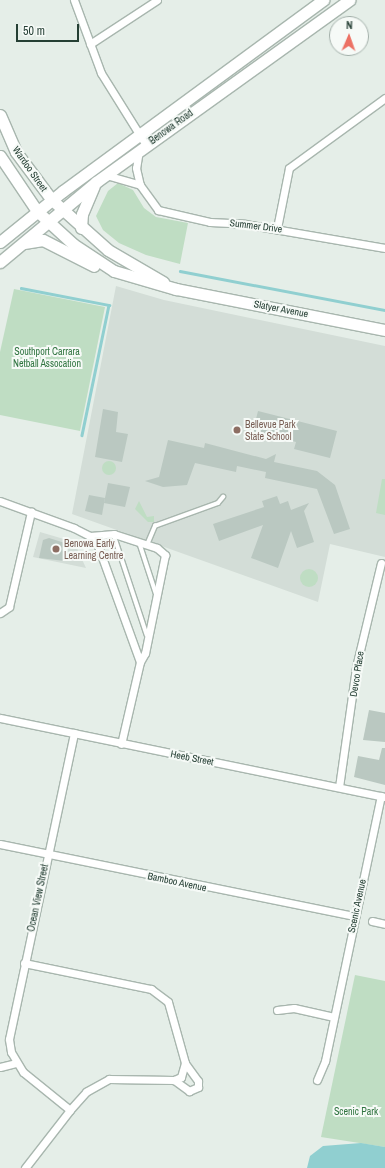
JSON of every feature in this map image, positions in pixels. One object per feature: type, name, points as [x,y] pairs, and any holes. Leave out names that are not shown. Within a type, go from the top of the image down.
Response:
[{"type":"main road","name":"Benowa Road","points":[[0,242],[51,199],[323,0]]},
{"type":"main road","name":"Benowa Road","points":[[0,262],[96,182],[349,0]]},
{"type":"main road","name":"Wardoo Street","points":[[0,116],[16,152],[51,199]]},
{"type":"main road","name":"Wardoo Street","points":[[0,156],[37,211],[48,221]]},
{"type":"main road","points":[[81,228],[82,214],[96,182]]},
{"type":"main road","name":"Slatyer Avenue","points":[[51,199],[81,228],[108,250],[176,289]]},
{"type":"main road","name":"Slatyer Avenue","points":[[48,221],[114,271],[176,289],[385,330]]},
{"type":"main road","points":[[21,244],[43,240],[94,266],[114,271]]},
{"type":"street","points":[[74,0],[100,73],[139,134],[142,148]]},
{"type":"street","points":[[90,44],[157,0]]},
{"type":"street","points":[[277,228],[289,168],[385,98]]},
{"type":"street","name":"Summer Drive","points":[[142,148],[136,168],[140,185],[158,210],[173,215],[277,228],[385,248]]},
{"type":"street","points":[[106,175],[140,185]]},
{"type":"street","points":[[0,501],[90,536],[114,534],[144,544],[165,555],[148,638],[140,662],[121,744]]},
{"type":"street","points":[[0,613],[9,607],[30,512]]},
{"type":"street","points":[[90,536],[102,556],[140,662]]},
{"type":"street","name":"Devco Place","points":[[339,788],[352,714],[356,667],[383,563]]},
{"type":"street","name":"Heeb Street","points":[[0,718],[121,744],[383,796]]},
{"type":"street","name":"Ocean View Street","points":[[16,1063],[9,1039],[74,733]]},
{"type":"street","name":"Scenic Avenue","points":[[317,1080],[334,1017],[355,916],[383,796]]},
{"type":"street","name":"Bamboo Avenue","points":[[0,844],[355,916]]},
{"type":"street","points":[[372,921],[385,924]]},
{"type":"street","points":[[24,963],[162,994],[168,1002],[185,1063],[198,1081],[198,1087],[189,1091],[174,1080],[109,1079],[86,1092],[70,1110],[25,1168]]},
{"type":"street","points":[[277,1010],[294,1008],[334,1017]]},
{"type":"street","points":[[0,1067],[16,1063],[32,1081],[70,1110]]},
{"type":"street","points":[[174,1080],[182,1074],[185,1063]]},
{"type":"lane","points":[[157,595],[144,544],[155,526],[218,503],[223,497]]},
{"type":"lane","points":[[114,534],[148,638]]},
{"type":"shaded area","name":"Bellevue Park State School","points":[[116,286],[164,300],[385,346],[385,557],[330,544],[318,602],[72,514]]},
{"type":"shaded area","name":"Benowa Early Learning Centre","points":[[40,532],[74,542],[86,568],[33,557]]},
{"type":"green space","points":[[118,183],[133,190],[144,208],[156,217],[188,223],[180,264],[146,255],[119,243],[103,230],[96,216],[108,191]]},
{"type":"green space","name":"Southport Carrara Netball Assocation","points":[[14,289],[105,307],[80,431],[0,415],[0,352]]},
{"type":"green space","points":[[106,461],[112,461],[116,465],[116,471],[112,475],[106,475],[102,471],[102,465]]},
{"type":"green space","points":[[382,479],[385,479],[385,515],[376,513]]},
{"type":"green space","points":[[139,501],[147,517],[154,516],[154,522],[148,522],[135,509]]},
{"type":"green space","points":[[309,569],[315,572],[318,578],[315,584],[309,587],[303,584],[300,578],[303,572]]},
{"type":"green space","name":"Scenic Park","points":[[355,975],[385,981],[385,1147],[321,1137]]},
{"type":"water","points":[[361,1143],[385,1147],[385,1168],[307,1168],[310,1156],[323,1146]]},
{"type":"building","points":[[103,409],[118,412],[116,432],[128,434],[122,462],[95,457]]},
{"type":"building","points":[[258,411],[337,431],[330,458],[294,449],[296,442],[253,431]]},
{"type":"building","points":[[168,440],[204,448],[205,443],[266,459],[276,454],[274,462],[317,471],[335,485],[350,529],[334,534],[317,489],[265,478],[266,472],[237,466],[236,472],[195,463],[187,485],[163,487],[145,481],[159,477]]},
{"type":"building","points":[[108,483],[130,487],[125,507],[104,503]]},
{"type":"building","points":[[89,495],[105,498],[102,515],[85,511]]},
{"type":"building","points":[[277,496],[280,504],[288,501],[291,510],[309,503],[304,511],[314,542],[297,548],[291,531],[278,568],[251,558],[263,525],[219,541],[213,524],[264,507],[262,501]]},
{"type":"building","points":[[49,538],[68,544],[65,561],[39,558],[43,540]]},
{"type":"building","points":[[369,710],[385,713],[385,742],[363,740]]},
{"type":"building","points":[[382,748],[385,748],[385,785],[354,777],[358,756],[379,760]]},
{"type":"waterway","points":[[180,271],[385,310]]},
{"type":"waterway","points":[[21,288],[109,305],[82,435]]},
{"type":"place","name":"Bellevue Park State School","points":[[237,430]]},
{"type":"place","name":"Benowa Early Learning Centre","points":[[56,549]]}]
